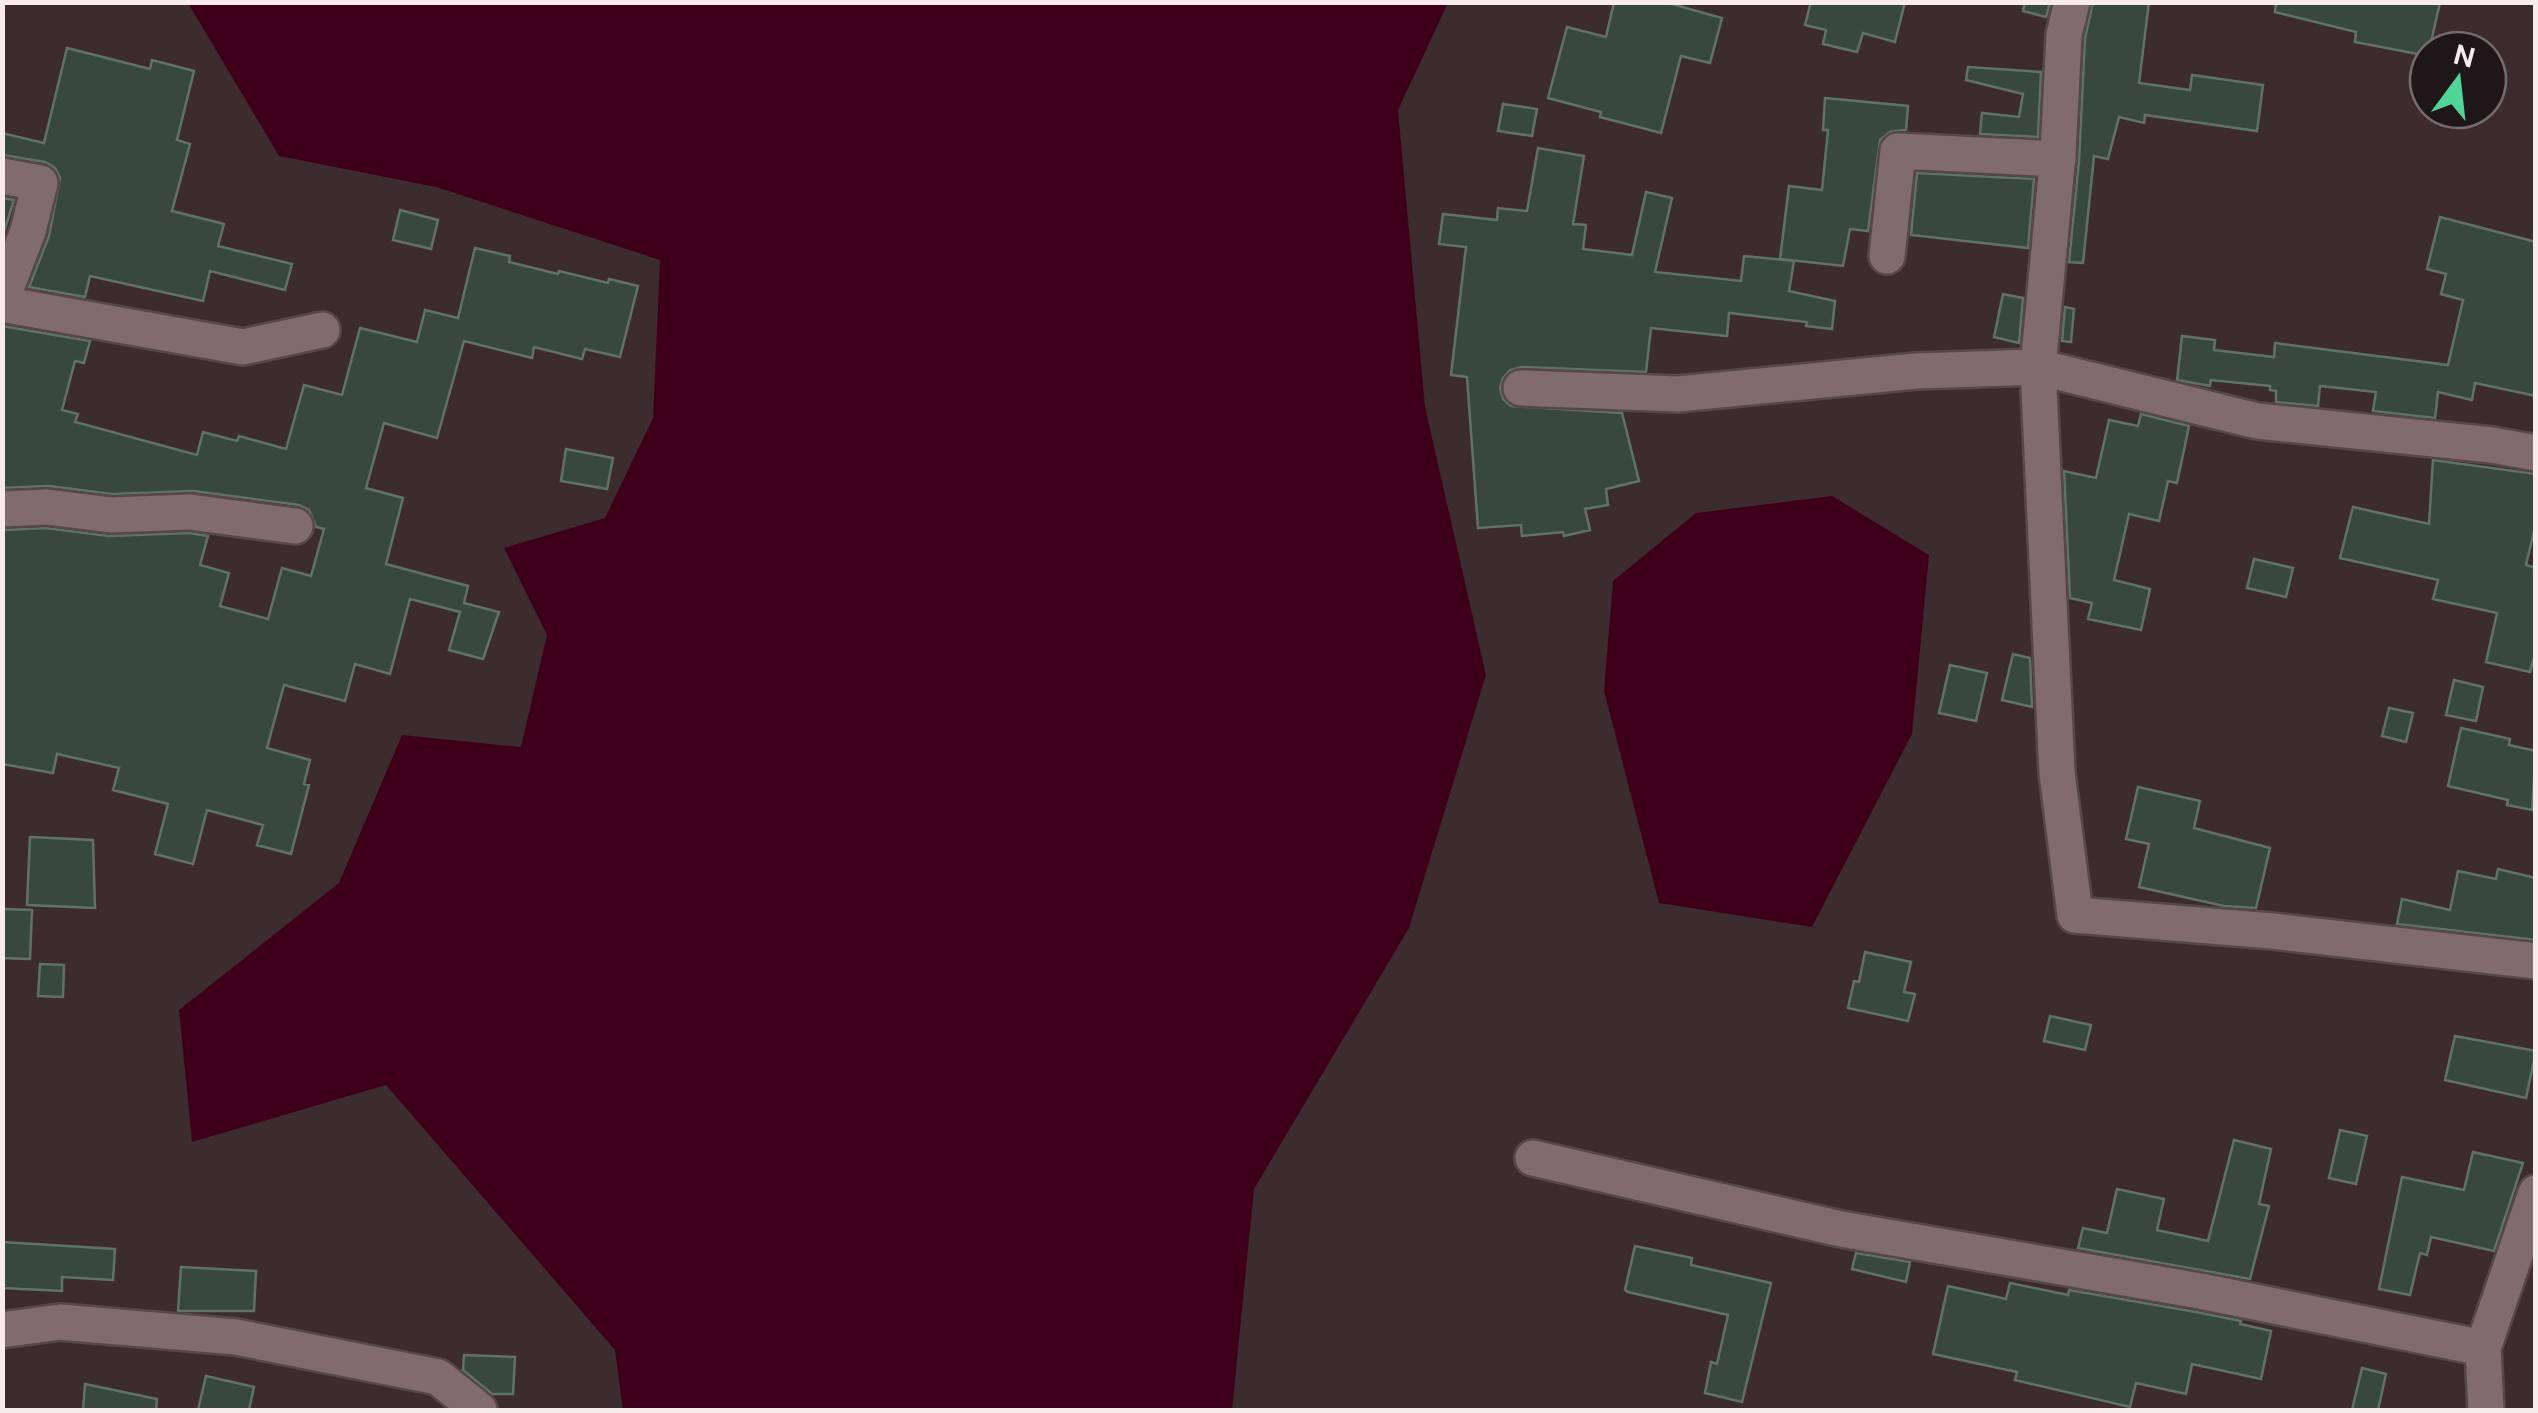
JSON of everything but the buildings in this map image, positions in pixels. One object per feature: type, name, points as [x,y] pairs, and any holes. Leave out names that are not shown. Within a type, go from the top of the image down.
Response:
[{"type":"street","points":[[2072,2],[2064,35],[2058,159],[2038,367],[2057,773],[2074,914],[2272,930],[2536,960]]},
{"type":"street","points":[[1887,256],[1898,151],[2058,159]]},
{"type":"street","points":[[2,176],[40,184],[28,232],[2,301],[243,346],[322,330]]},
{"type":"street","points":[[1521,388],[1678,394],[1916,372],[2038,367],[2256,421],[2536,453]]},
{"type":"street","points":[[2,509],[47,507],[111,516],[190,512],[295,526]]},
{"type":"street","points":[[1533,1158],[1841,1230],[2200,1291],[2483,1348]]},
{"type":"street","points":[[2486,1410],[2483,1348],[2536,1194]]},
{"type":"street","points":[[2,1330],[60,1322],[236,1337],[438,1377],[479,1410]]},
{"type":"shaded area","points":[[188,3],[1448,3],[1398,110],[1425,407],[1486,675],[1409,928],[1254,1189],[1232,1410],[623,1410],[615,1350],[386,1085],[192,1142],[179,1010],[339,883],[402,735],[521,747],[547,635],[504,548],[605,518],[653,418],[660,260],[436,187],[279,156]]},
{"type":"shaded area","points":[[1832,496],[1929,555],[1912,734],[1812,927],[1659,903],[1604,691],[1613,581],[1696,513]]}]
